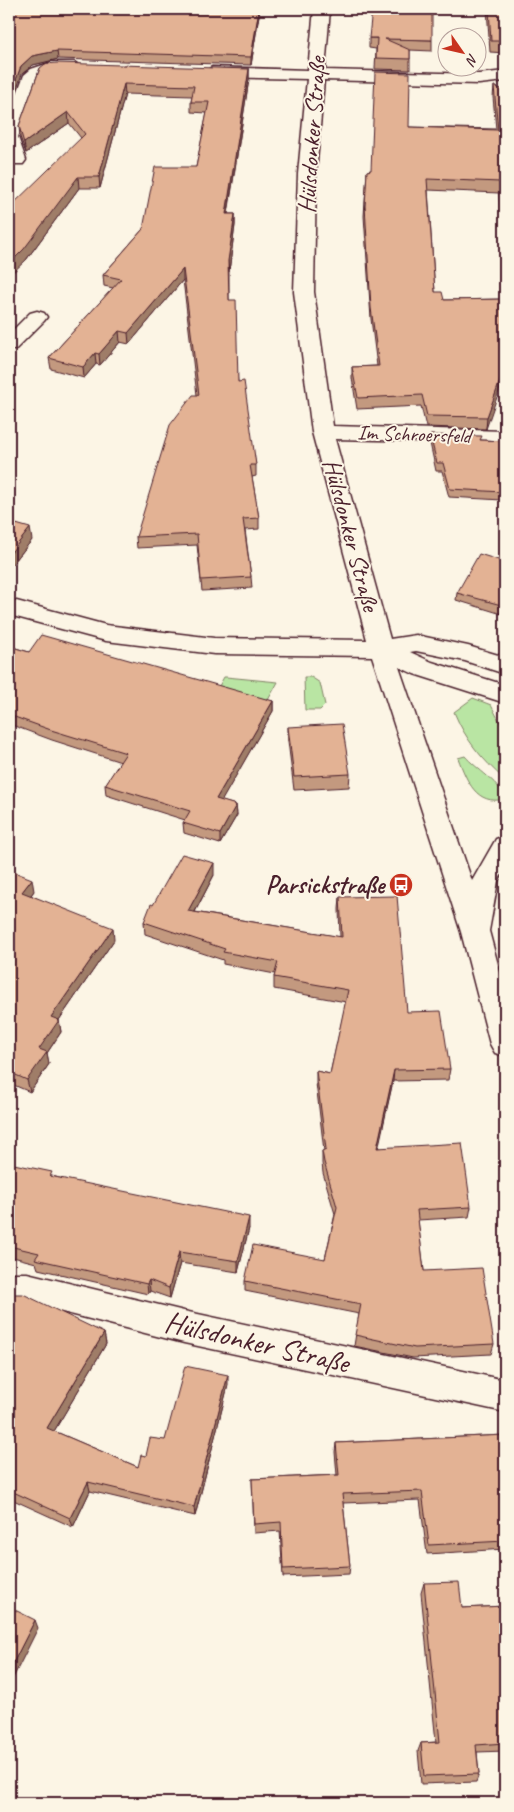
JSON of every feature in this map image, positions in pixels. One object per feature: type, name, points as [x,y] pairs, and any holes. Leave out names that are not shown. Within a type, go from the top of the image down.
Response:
[{"type":"street","name":"Hülsdonker Straße","points":[[322,9],[307,174],[304,292],[323,432],[381,648],[475,932],[505,1044]]},
{"type":"street","points":[[17,160],[10,138],[32,75],[40,70],[58,66],[87,67]]},
{"type":"street","points":[[196,71],[479,79],[505,76]]},
{"type":"street","points":[[9,345],[37,317]]},
{"type":"street","name":"Im Schroersfeld","points":[[323,432],[505,437]]},
{"type":"street","points":[[9,607],[106,633],[214,646],[381,648],[416,643],[468,654],[505,666]]},
{"type":"street","points":[[381,648],[422,668],[505,694]]},
{"type":"street","points":[[475,932],[485,881],[505,846]]},
{"type":"street","name":"Hülsdonker Straße","points":[[9,1288],[27,1288],[184,1327],[505,1396]]},
{"type":"green space","points":[[224,677],[278,682],[268,700],[219,686]]},
{"type":"green space","points":[[304,677],[311,677],[320,683],[325,705],[320,710],[305,710]]},
{"type":"green space","points":[[473,698],[491,705],[505,732],[505,780],[475,749],[454,712]]},
{"type":"green space","points":[[465,756],[494,782],[505,799],[487,799],[474,790],[458,758]]},
{"type":"building","points":[[9,9],[259,9],[251,57],[57,51],[32,56],[21,66],[9,99]]},
{"type":"building","points":[[372,9],[432,9],[432,40],[385,39],[410,50],[410,59],[376,58],[377,38],[369,38]]},
{"type":"building","points":[[489,9],[505,9],[505,41],[491,41]]},
{"type":"building","points":[[45,64],[249,69],[226,214],[235,214],[228,261],[229,300],[236,300],[238,382],[244,381],[256,465],[250,465],[259,518],[243,519],[251,577],[201,580],[197,534],[136,537],[170,425],[193,395],[199,395],[183,269],[128,333],[119,331],[99,354],[95,353],[83,367],[49,358],[121,279],[103,275],[143,229],[155,167],[196,167],[209,102],[191,102],[194,86],[124,84],[99,177],[78,177],[24,249],[9,264],[9,208],[85,134],[68,112],[24,143],[19,126],[40,68]]},
{"type":"building","points":[[375,72],[410,73],[409,127],[498,130],[494,86],[505,91],[505,200],[501,200],[500,182],[427,179],[435,292],[442,292],[444,300],[505,299],[505,367],[487,417],[427,416],[422,395],[358,398],[352,367],[379,366],[371,308],[365,206],[367,171],[371,170]]},
{"type":"building","points":[[430,435],[482,436],[480,440],[505,441],[505,480],[502,480],[503,492],[450,489],[443,463],[437,463]]},
{"type":"building","points":[[9,522],[30,528],[9,555]]},
{"type":"building","points":[[479,554],[505,562],[505,606],[457,593]]},
{"type":"building","points":[[41,635],[273,701],[216,799],[236,805],[220,834],[183,823],[190,811],[105,785],[126,753],[9,715],[9,646],[29,652]]},
{"type":"building","points":[[342,724],[350,774],[294,777],[288,727]]},
{"type":"building","points":[[182,854],[214,863],[188,911],[342,937],[340,897],[397,896],[407,1012],[441,1011],[450,1069],[394,1070],[377,1148],[462,1143],[471,1207],[417,1210],[424,1271],[482,1268],[494,1344],[415,1348],[355,1335],[361,1304],[245,1281],[253,1245],[325,1259],[337,1207],[322,1151],[326,1149],[316,1071],[330,1074],[348,990],[274,977],[278,962],[223,952],[225,949],[144,922],[151,904],[153,905]]},
{"type":"building","points":[[9,870],[32,879],[22,892],[113,928],[51,1017],[59,1020],[39,1049],[47,1052],[27,1080],[9,1072]]},
{"type":"building","points":[[9,1163],[52,1172],[50,1176],[249,1217],[238,1261],[179,1252],[169,1288],[149,1280],[147,1284],[35,1259],[39,1253],[9,1246]]},
{"type":"building","points":[[10,1294],[23,1294],[104,1333],[47,1428],[138,1467],[141,1455],[146,1456],[150,1438],[165,1440],[185,1366],[228,1375],[194,1507],[88,1482],[70,1518],[9,1490]]},
{"type":"building","points":[[505,1435],[505,1541],[429,1545],[422,1491],[342,1494],[350,1566],[283,1569],[281,1522],[254,1524],[252,1479],[339,1475],[336,1443]]},
{"type":"building","points":[[459,1582],[462,1608],[505,1606],[505,1743],[476,1745],[479,1774],[424,1776],[421,1743],[440,1742],[424,1583]]},
{"type":"building","points":[[9,1607],[35,1620],[9,1671]]},
{"type":"place","name":"Parsickstraße","points":[[401,885]]}]
